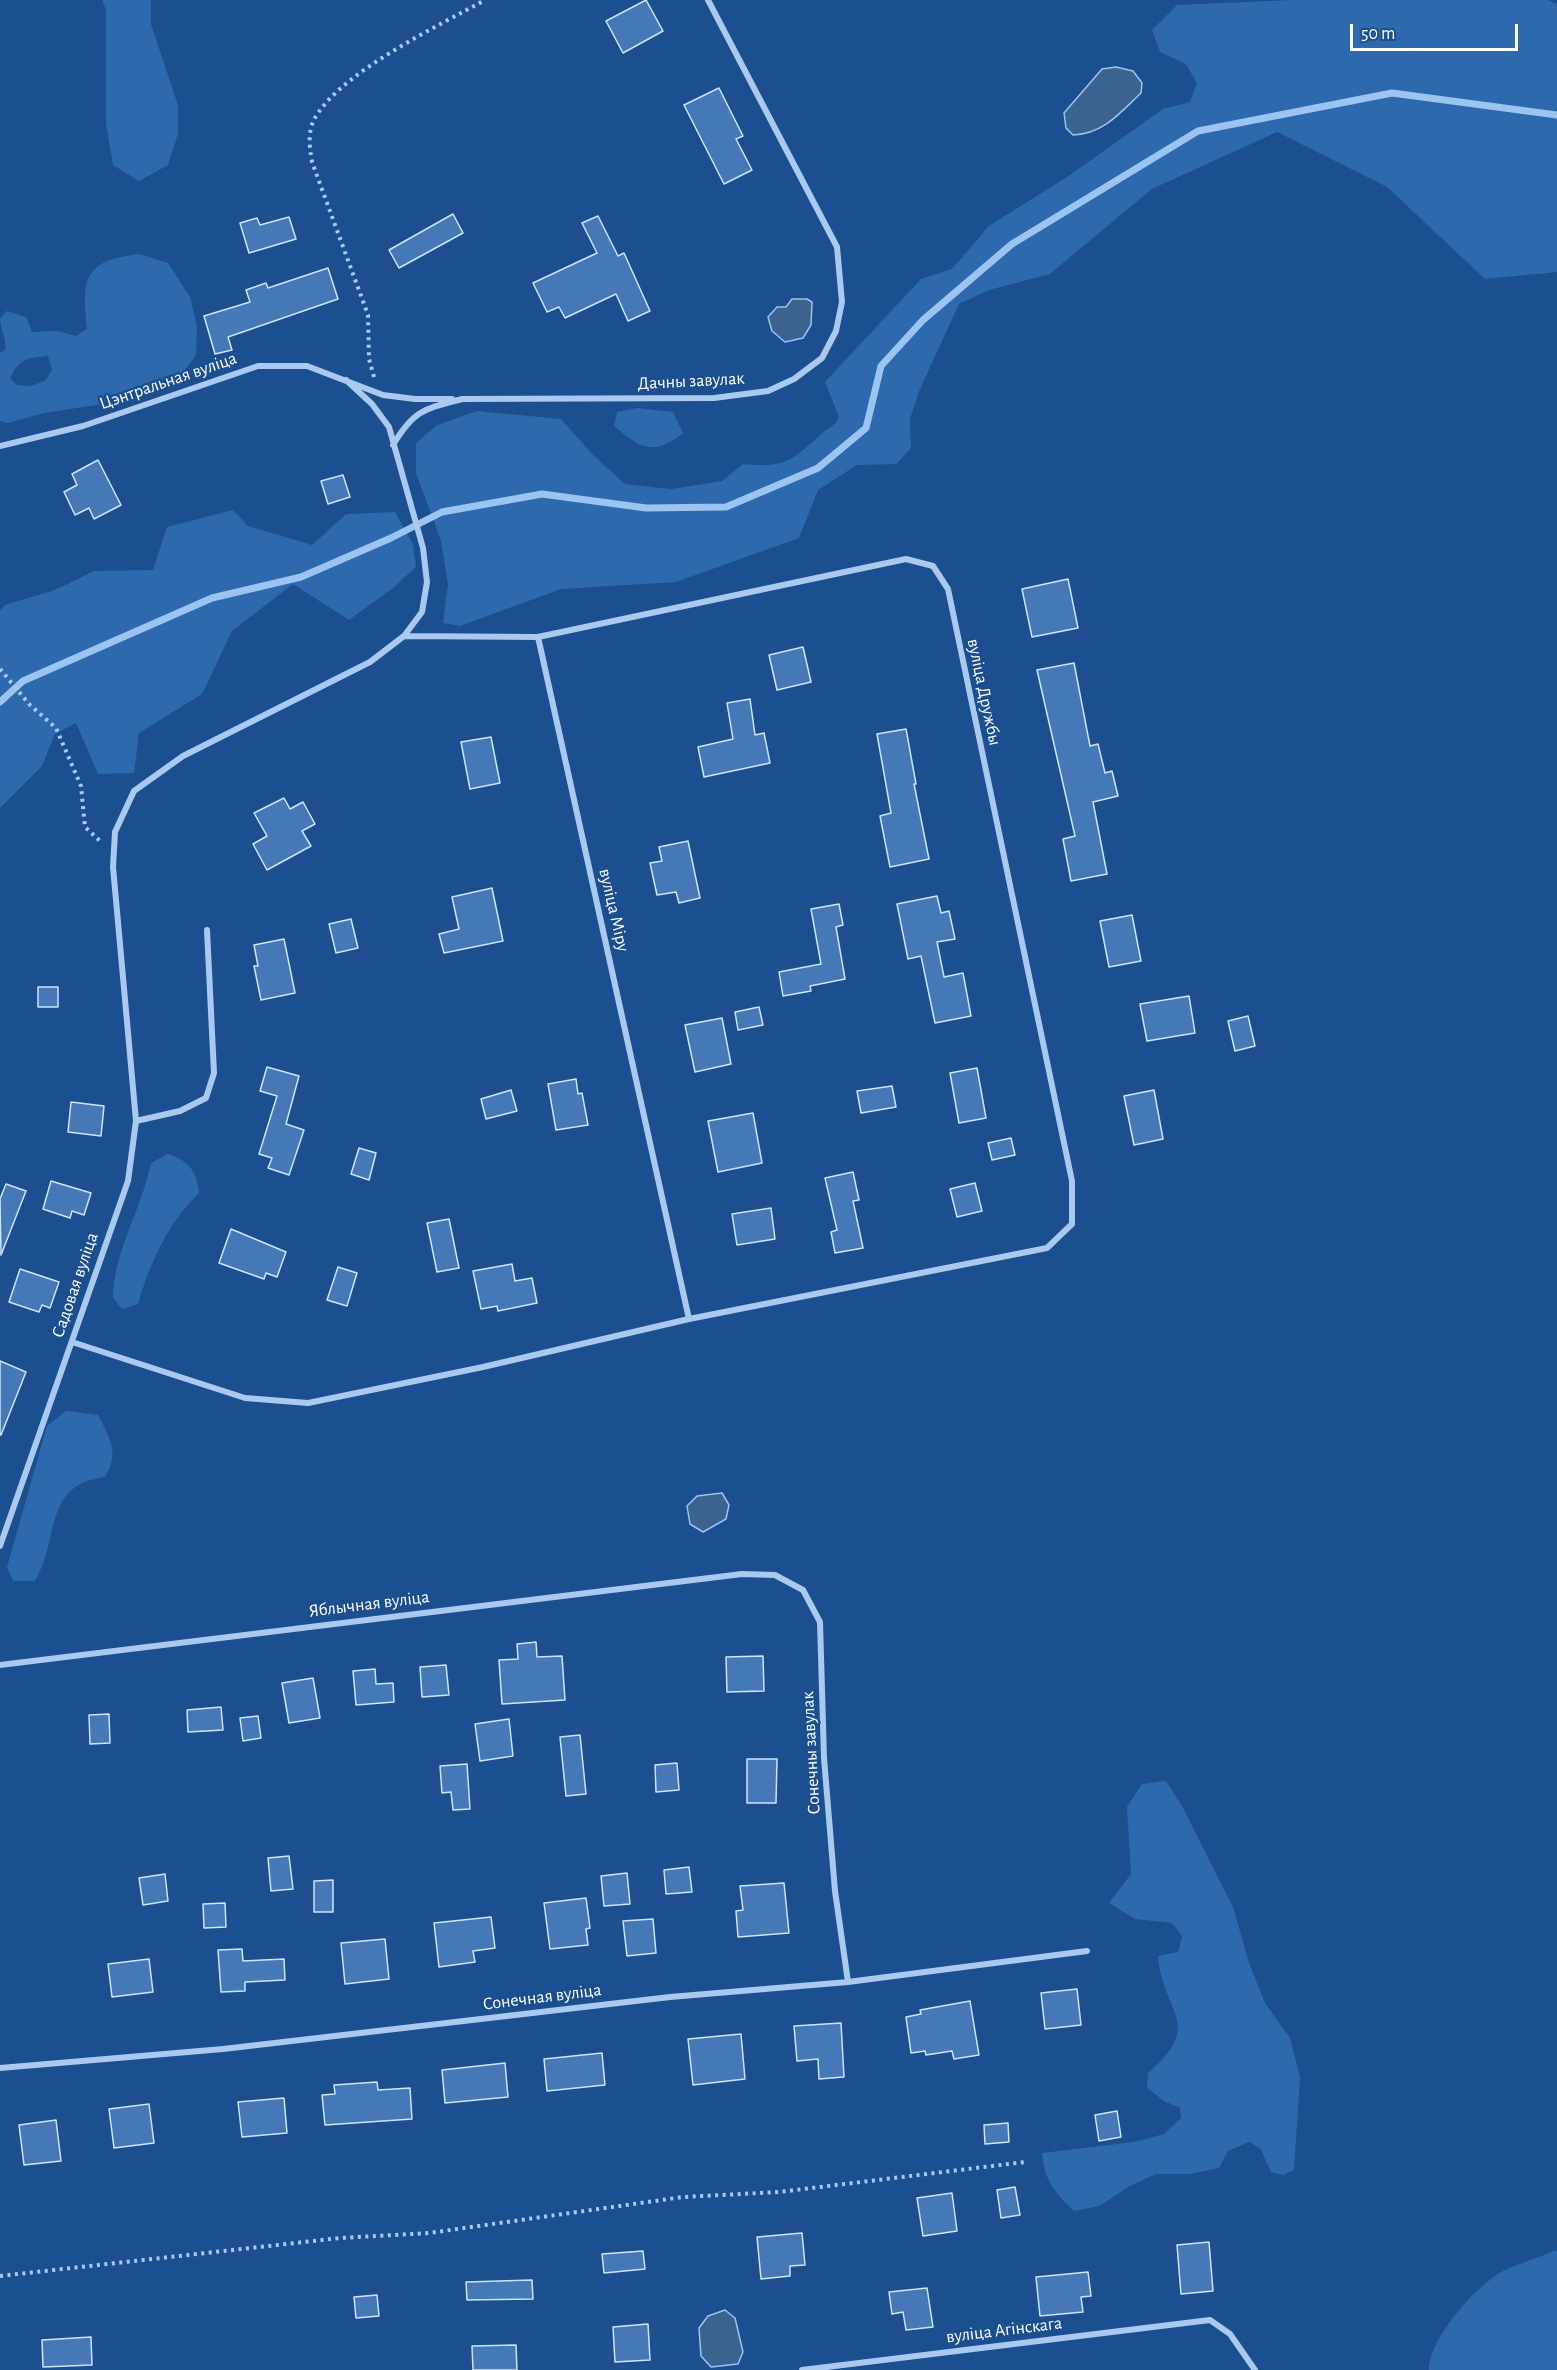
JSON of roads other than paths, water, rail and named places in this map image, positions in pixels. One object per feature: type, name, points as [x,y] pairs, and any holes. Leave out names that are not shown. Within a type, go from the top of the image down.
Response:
[{"type":"street","name":"Дачны завулак","points":[[393,446],[408,421],[432,407],[462,399],[714,398],[768,391],[794,379],[822,358],[836,331],[842,302],[837,247],[708,0]]},
{"type":"street","name":"Цэнтральная вуліца","points":[[0,446],[83,426],[258,366],[307,366],[380,394],[415,399],[462,399]]},
{"type":"street","name":"Цэнтральная вуліца","points":[[346,380],[372,404],[389,427],[423,548],[427,582],[422,612],[404,636]]},
{"type":"street","name":"вуліца Дружбы","points":[[538,637],[906,559],[933,566],[948,589],[1072,1181],[1072,1224],[1047,1248],[689,1319]]},
{"type":"street","points":[[404,636],[538,637]]},
{"type":"street","name":"Садовая вуліца","points":[[0,1546],[128,1181],[136,1121],[114,854],[115,832],[134,791],[183,756],[370,662],[404,636]]},
{"type":"street","name":"вуліца Міру","points":[[538,637],[689,1319]]},
{"type":"street","points":[[136,1121],[180,1110],[206,1098],[214,1073],[207,930]]},
{"type":"street","points":[[72,1342],[245,1398],[308,1403],[483,1367],[689,1319]]},
{"type":"street","name":"Яблычная вуліца","points":[[0,1665],[742,1574]]},
{"type":"street","name":"Сонечны завулак","points":[[742,1574],[775,1575],[803,1590],[820,1622],[824,1758],[835,1891],[848,1982]]},
{"type":"street","name":"Сонечная вуліца","points":[[0,2068],[223,2049],[670,1997],[848,1982],[1087,1951]]},
{"type":"street","name":"вуліца Агінскага","points":[[802,2370],[1210,2320],[1230,2334],[1255,2370]]},
{"type":"waterway","points":[[0,702],[23,681],[212,598],[301,577],[391,538],[442,512],[542,494],[646,508],[726,507],[818,468],[866,428],[881,366],[923,320],[1012,244],[1198,131],[1392,93],[1557,115]]}]
